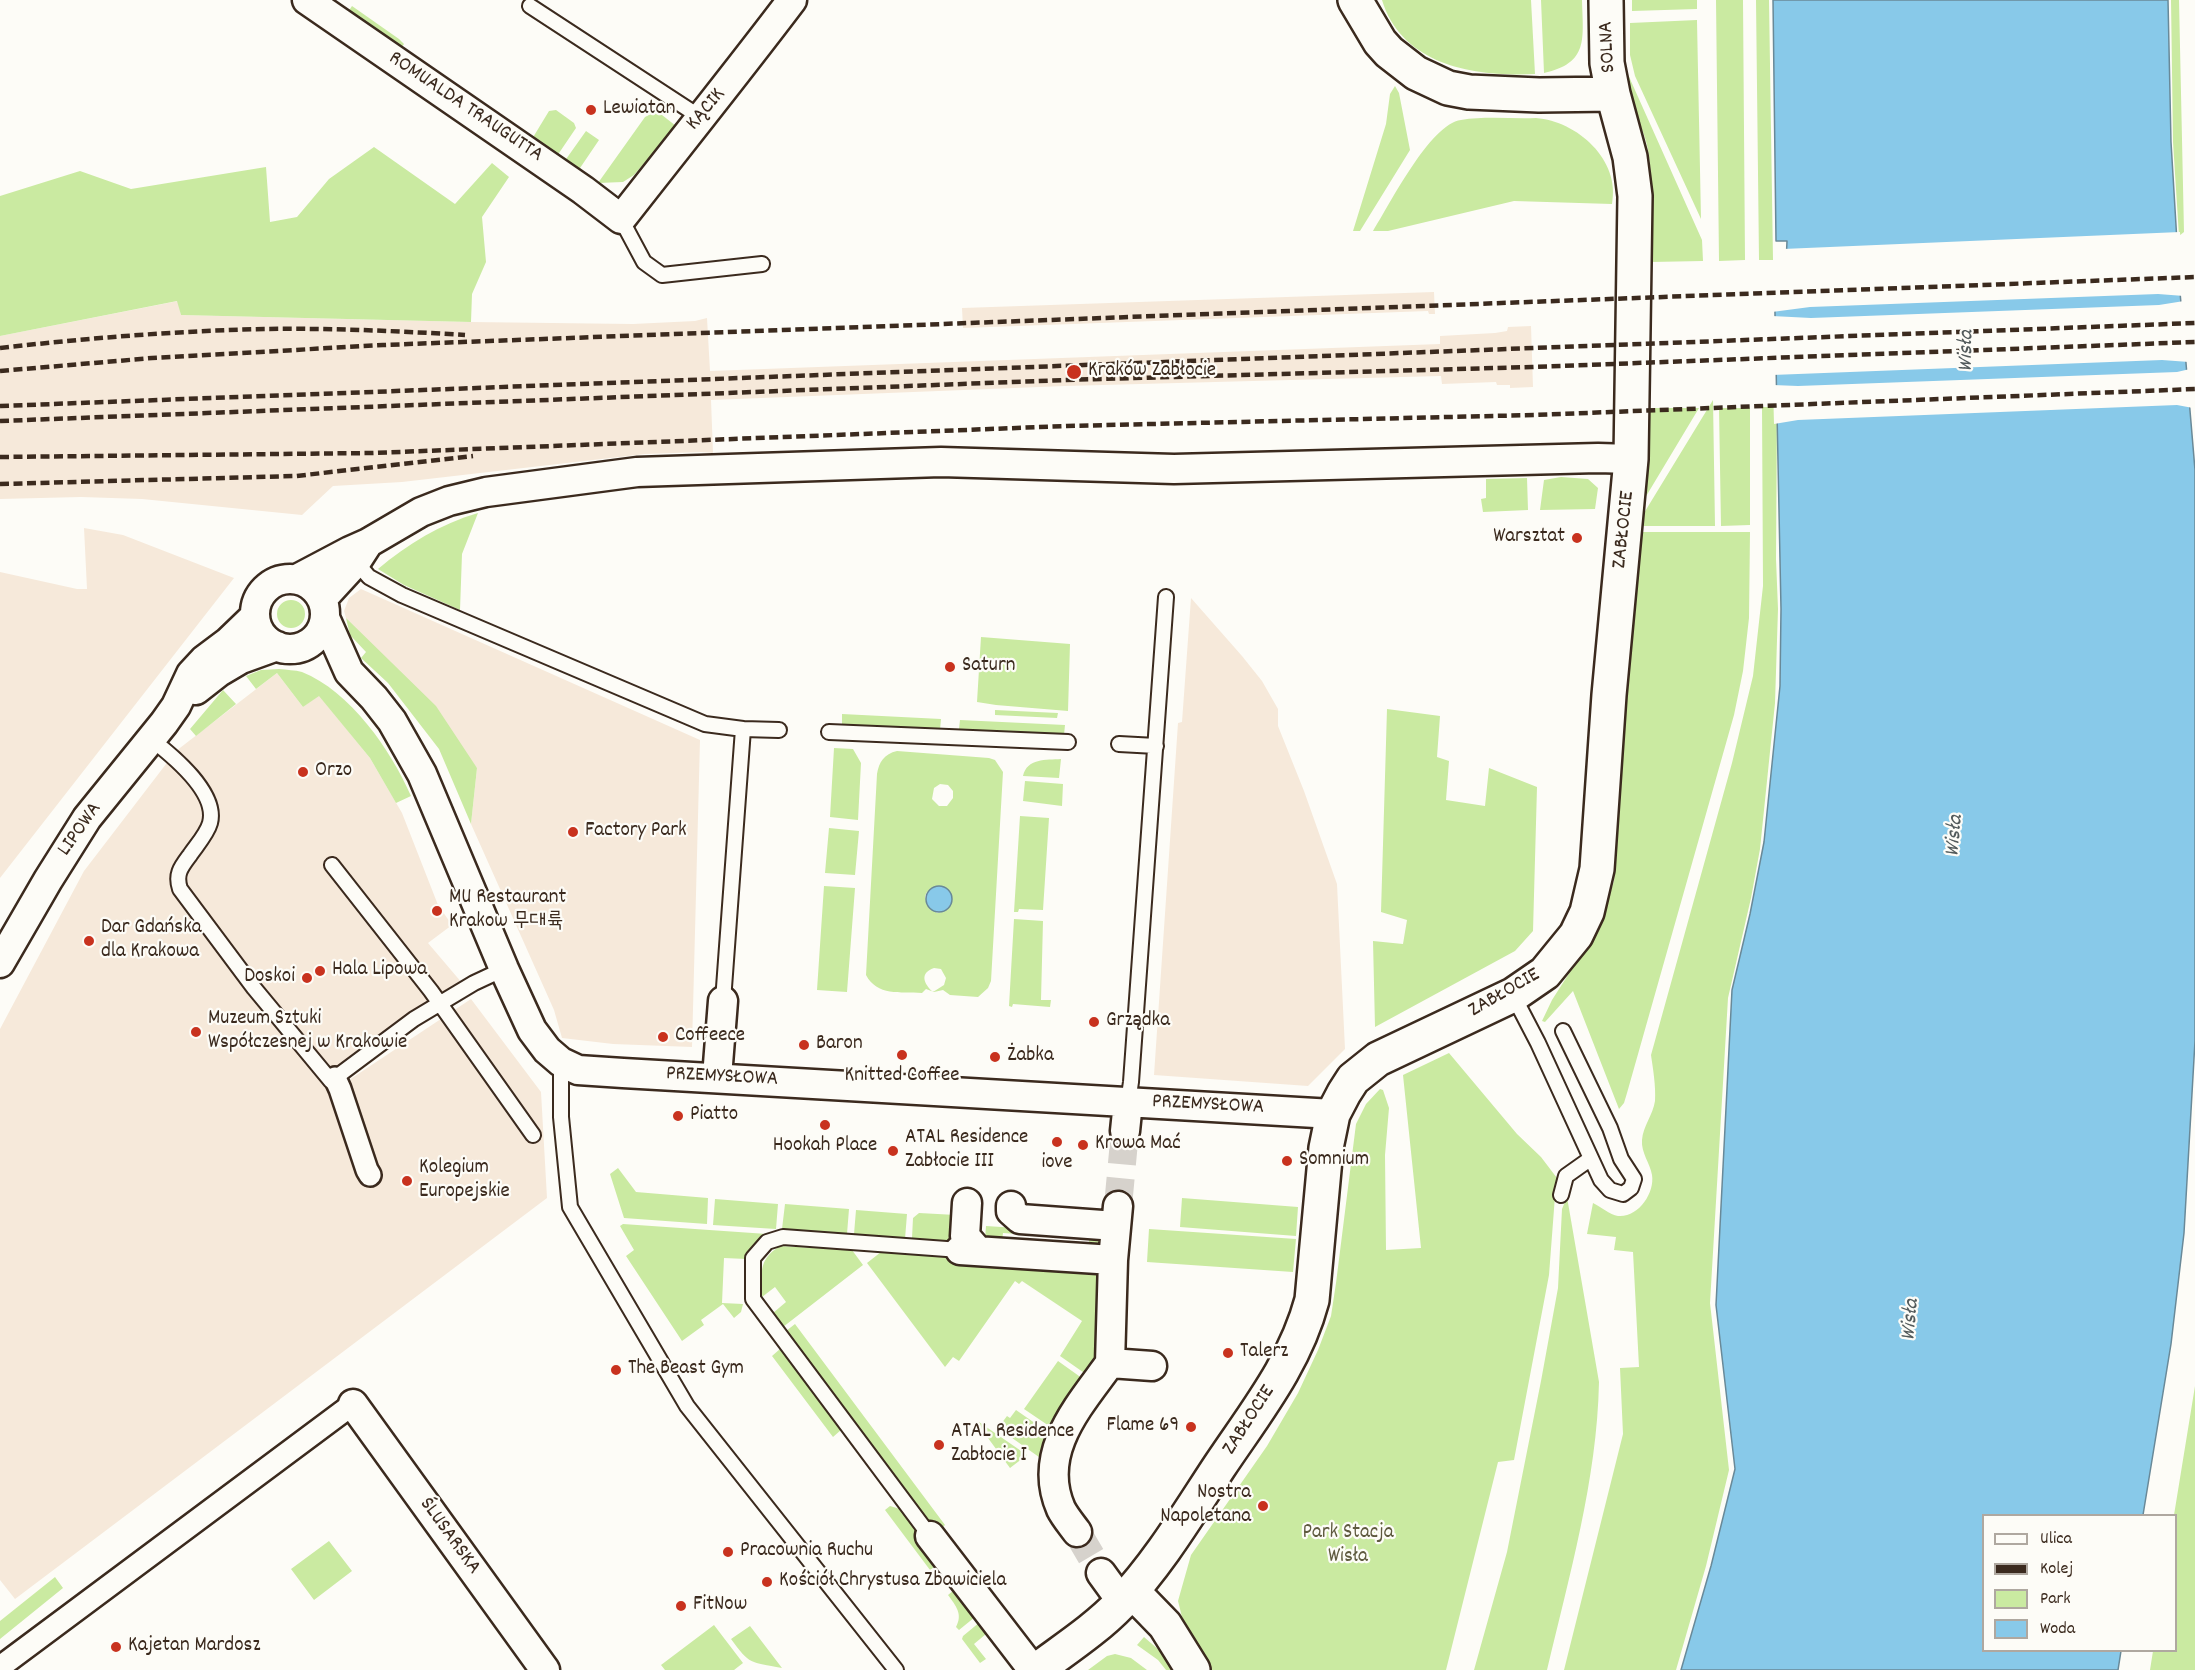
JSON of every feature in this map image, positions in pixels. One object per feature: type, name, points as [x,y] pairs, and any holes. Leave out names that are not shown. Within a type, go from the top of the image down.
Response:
[{"type":"street","name":"ROMUALDA TRAUGUTTA","points":[[307,0],[583,190],[621,219]]},
{"type":"street","name":"KĄCIK","points":[[621,219],[700,117],[724,91],[791,0]]},
{"type":"street","points":[[1355,0],[1373,31],[1389,52],[1406,67],[1448,88],[1469,92],[1539,95],[1613,94]]},
{"type":"street","points":[[1363,0],[1373,31]]},
{"type":"street","name":"SOLNA","points":[[1606,0],[1607,63],[1613,94]]},
{"type":"street","name":"ZABŁOCIE","points":[[1037,1670],[1089,1631],[1127,1596],[1159,1558],[1278,1379],[1298,1343],[1312,1300],[1326,1148],[1333,1114],[1340,1098],[1353,1079],[1378,1059],[1513,995],[1538,979],[1568,947],[1587,912],[1597,869],[1609,696],[1632,459],[1635,196],[1630,157],[1613,94]]},
{"type":"street","points":[[324,608],[312,586],[297,579],[286,579],[267,587],[256,605],[255,616],[262,634],[285,647],[305,646],[315,639],[322,629],[324,608],[362,553],[421,512],[467,496],[637,472],[941,462],[1174,469],[1632,459]]},
{"type":"street","points":[[297,579],[350,550],[362,553]]},
{"type":"street","name":"PRZEMYSŁOWA","points":[[324,608],[349,672],[392,721],[422,774],[532,1030],[547,1050],[561,1062],[578,1070],[1333,1114]]},
{"type":"street","name":"LIPOWA","points":[[0,963],[87,818],[176,706],[191,674],[255,616]]},
{"type":"street","name":"PRZEMYSŁOWA","points":[[285,647],[349,672]]},
{"type":"street","name":"LIPOWA","points":[[176,706],[219,672],[241,659],[285,647]]},
{"type":"street","points":[[717,1077],[723,1001]]},
{"type":"street","points":[[334,1078],[370,1175]]},
{"type":"street","points":[[1125,1131],[1128,1102]]},
{"type":"street","points":[[967,1203],[965,1236],[969,1251],[1113,1260]]},
{"type":"street","points":[[1011,1206],[1011,1211],[1020,1219],[1117,1216],[1113,1260],[1110,1363],[1064,1428],[1054,1458],[1055,1492],[1062,1511],[1077,1532]]},
{"type":"street","points":[[1110,1363],[1152,1366]]},
{"type":"street","points":[[0,1667],[353,1404]]},
{"type":"street","name":"ŚLUSARSKA","points":[[353,1404],[545,1670]]},
{"type":"street","points":[[930,1536],[1033,1670]]},
{"type":"street","points":[[1101,1573],[1165,1624],[1193,1670]]},
{"type":"lane","points":[[530,6],[700,117]]},
{"type":"lane","points":[[621,219],[644,262],[662,275],[762,264]]},
{"type":"lane","points":[[362,553],[369,577],[402,595],[705,724],[743,729],[778,730]]},
{"type":"lane","points":[[1128,1102],[1166,597]]},
{"type":"lane","points":[[723,1001],[743,729]]},
{"type":"lane","points":[[829,732],[1068,742]]},
{"type":"lane","points":[[151,739],[183,768],[204,792],[211,807],[210,824],[179,870],[177,879],[180,888],[254,988],[331,1081],[414,1019],[504,969]]},
{"type":"lane","points":[[1119,744],[1156,746]]},
{"type":"lane","points":[[332,865],[440,1003],[533,1136]]},
{"type":"lane","points":[[1513,995],[1538,1043],[1601,1180],[1610,1190],[1623,1194],[1631,1188],[1634,1179],[1621,1159],[1610,1128],[1563,1031]]},
{"type":"lane","points":[[561,1062],[561,1118],[570,1207],[687,1406],[897,1670]]},
{"type":"lane","points":[[1561,1195],[1566,1176],[1590,1160]]},
{"type":"lane","points":[[930,1536],[753,1299],[753,1258],[767,1242],[783,1237],[969,1251]]},
{"type":"shaded area","points":[[1434,292],[1435,314],[1429,314],[1428,311],[963,328],[962,308]]},
{"type":"shaded area","points":[[178,301],[181,315],[633,324],[695,321],[707,318],[710,371],[1440,344],[1440,336],[1495,333],[1507,331],[1508,327],[1531,326],[1533,387],[1510,388],[1510,385],[1497,385],[1496,382],[1442,384],[1441,376],[1065,386],[711,400],[713,453],[645,454],[402,482],[333,486],[302,515],[142,499],[81,497],[0,499],[0,336]]},
{"type":"shaded area","points":[[84,528],[123,535],[234,578],[0,878],[0,572],[77,589],[87,589]]},
{"type":"shaded area","points":[[361,589],[700,740],[692,1047],[613,1044],[562,1038],[554,1010],[471,824],[477,768],[346,618],[344,611],[349,598]]},
{"type":"shaded area","points":[[1191,598],[1262,681],[1278,709],[1278,726],[1337,884],[1345,1049],[1308,1086],[1154,1075],[1178,723],[1182,722]]},
{"type":"shaded area","points":[[277,673],[303,707],[319,695],[370,758],[402,813],[438,905],[452,925],[428,943],[468,990],[340,1086],[471,999],[541,1092],[547,1198],[15,1599],[0,1580],[0,1029],[84,871],[176,751]]},
{"type":"green space","points":[[1382,0],[1531,0],[1535,74],[1489,73],[1444,63],[1424,53],[1406,40],[1392,22]]},
{"type":"green space","points":[[1541,0],[1582,0],[1582,38],[1576,56],[1559,69],[1544,73]]},
{"type":"green space","points":[[1632,0],[1697,0],[1697,9],[1632,11]]},
{"type":"green space","points":[[1716,0],[1743,0],[1745,260],[1719,261]]},
{"type":"green space","points":[[1756,0],[1769,0],[1773,260],[1759,260]]},
{"type":"green space","points":[[2171,0],[2179,0],[2184,232],[2179,236],[2173,142]]},
{"type":"green space","points":[[352,6],[399,39],[404,44],[401,48],[348,12]]},
{"type":"green space","points":[[1697,20],[1701,219],[1635,76],[1630,55],[1630,23]]},
{"type":"green space","points":[[1626,70],[1702,240],[1703,261],[1651,262],[1650,164],[1646,140],[1627,91]]},
{"type":"green space","points":[[1395,86],[1399,93],[1410,150],[1360,231],[1353,231],[1386,124],[1390,94]]},
{"type":"green space","points":[[556,110],[574,123],[576,128],[557,156],[532,139],[549,111]]},
{"type":"green space","points":[[655,112],[676,126],[634,175],[623,182],[598,183],[645,117]]},
{"type":"green space","points":[[1536,118],[1566,127],[1593,146],[1603,158],[1610,172],[1613,188],[1612,204],[1514,201],[1388,231],[1373,231],[1424,150],[1449,125],[1470,119]]},
{"type":"green space","points":[[586,131],[599,140],[578,171],[564,162]]},
{"type":"green space","points":[[374,147],[455,204],[492,163],[509,177],[482,217],[486,262],[472,294],[471,322],[181,315],[177,301],[0,336],[0,196],[80,171],[131,189],[266,167],[270,222],[297,217],[329,179]]},
{"type":"green space","points":[[1713,400],[1715,526],[1643,526],[1644,513]]},
{"type":"green space","points":[[1762,407],[1777,407],[1778,609],[1775,703],[1760,849],[1728,998],[1710,1303],[1729,1470],[1706,1566],[1676,1670],[1564,1670],[1623,1434],[1620,1368],[1639,1367],[1633,1252],[1614,1250],[1616,1237],[1587,1234],[1593,1203],[1615,1215],[1625,1216],[1644,1203],[1651,1189],[1652,1175],[1642,1140],[1655,1101],[1651,1055],[1732,763],[1753,676],[1763,586]]},
{"type":"green space","points":[[1649,408],[1699,408],[1645,498]]},
{"type":"green space","points":[[1719,408],[1750,408],[1750,525],[1721,526]]},
{"type":"green space","points":[[1561,477],[1588,479],[1598,488],[1595,509],[1540,510],[1544,480]]},
{"type":"green space","points":[[1527,478],[1528,510],[1483,512],[1481,499],[1486,498],[1486,479]]},
{"type":"green space","points":[[478,513],[462,554],[460,610],[404,585],[378,569],[425,536]]},
{"type":"green space","points":[[1640,532],[1750,532],[1749,618],[1743,671],[1734,715],[1627,1093],[1619,1109],[1573,991],[1545,1022],[1542,1021],[1552,1000],[1600,925],[1614,881],[1626,712],[1623,695]]},
{"type":"green space","points":[[291,600],[301,604],[305,614],[301,624],[291,628],[281,624],[277,614],[281,604]]},
{"type":"green space","points":[[346,618],[436,706],[477,768],[471,824],[439,749],[388,683],[361,658],[366,652],[350,635]]},
{"type":"green space","points":[[981,637],[1070,644],[1068,711],[977,702]]},
{"type":"green space","points":[[279,669],[302,672],[320,681],[352,707],[392,760],[411,796],[396,803],[370,758],[319,696],[303,707],[277,673],[256,689],[246,676],[261,670]]},
{"type":"green space","points":[[223,690],[236,704],[196,736],[190,729]]},
{"type":"green space","points":[[1387,709],[1440,716],[1437,757],[1449,761],[1446,800],[1485,806],[1489,768],[1537,787],[1533,931],[1515,951],[1375,1027],[1373,941],[1403,944],[1407,920],[1381,912]]},
{"type":"green space","points":[[995,710],[1058,713],[1057,718],[995,715]]},
{"type":"green space","points":[[842,714],[941,719],[940,730],[842,725]]},
{"type":"green space","points":[[960,720],[1065,725],[1064,735],[959,729]]},
{"type":"green space","points":[[834,748],[853,749],[861,763],[858,820],[830,817]]},
{"type":"green space","points":[[897,751],[989,758],[995,760],[1003,772],[991,981],[988,988],[978,997],[950,995],[943,990],[933,992],[944,985],[946,978],[941,969],[934,968],[926,973],[925,982],[932,991],[926,989],[922,993],[883,990],[876,987],[866,975],[877,774],[883,759]],"holes":[[[940,784],[948,785],[953,791],[953,798],[947,806],[939,806],[932,799],[934,788]],[[943,886],[952,895],[951,904],[942,912],[937,913],[927,905],[925,896],[927,892]]]},
{"type":"green space","points":[[1061,759],[1059,778],[1023,776],[1025,770],[1033,763]]},
{"type":"green space","points":[[1025,781],[1063,784],[1062,806],[1023,801]]},
{"type":"green space","points":[[1020,816],[1049,818],[1043,910],[1019,909],[1018,912],[1014,912]]},
{"type":"green space","points":[[829,828],[859,831],[855,875],[825,873]]},
{"type":"green space","points":[[824,886],[855,888],[847,992],[817,990]]},
{"type":"green space","points":[[1014,919],[1043,921],[1041,1000],[1051,1000],[1050,1007],[1013,1004],[1012,1007],[1009,1006]]},
{"type":"green space","name":"Park Stacja Wisła","points":[[1449,1053],[1517,1134],[1541,1157],[1560,1182],[1555,1196],[1549,1275],[1514,1460],[1498,1462],[1446,1670],[1212,1670],[1182,1617],[1178,1601],[1191,1555],[1267,1446],[1298,1393],[1331,1316],[1356,1124],[1366,1104],[1380,1089],[1383,1090],[1389,1108],[1385,1155],[1386,1250],[1421,1248],[1403,1075]]},
{"type":"green space","points":[[618,1168],[636,1192],[708,1198],[707,1224],[624,1218],[610,1174]]},
{"type":"green space","points":[[1567,1197],[1599,1382],[1593,1455],[1580,1528],[1547,1670],[1474,1670],[1507,1552],[1541,1381],[1558,1288],[1562,1209]]},
{"type":"green space","points":[[1182,1198],[1298,1207],[1296,1236],[1180,1227]]},
{"type":"green space","points":[[715,1199],[778,1204],[776,1229],[713,1225]]},
{"type":"green space","points":[[785,1204],[849,1209],[847,1234],[782,1229]]},
{"type":"green space","points":[[856,1210],[907,1214],[905,1239],[854,1234]]},
{"type":"green space","points":[[919,1213],[956,1215],[959,1242],[912,1238],[913,1218]]},
{"type":"green space","points":[[623,1224],[767,1234],[751,1250],[746,1259],[724,1258],[722,1303],[743,1304],[741,1312],[734,1318],[723,1304],[701,1320],[704,1325],[682,1341],[626,1256],[634,1250],[620,1226]]},
{"type":"green space","points":[[986,1226],[1109,1234],[1101,1244],[1089,1248],[1089,1239],[1003,1233],[1002,1241],[985,1240]]},
{"type":"green space","points":[[1149,1229],[1296,1239],[1293,1272],[1147,1262]]},
{"type":"green space","points":[[780,1246],[852,1250],[863,1265],[783,1327],[773,1313],[786,1302],[775,1287],[762,1297],[764,1262]]},
{"type":"green space","points":[[881,1252],[1096,1268],[1103,1274],[1102,1357],[1090,1377],[1060,1356],[1082,1321],[1022,1281],[1019,1284],[1015,1281],[959,1361],[953,1357],[945,1367],[867,1263]]},
{"type":"green space","points":[[795,1324],[945,1525],[937,1532],[786,1331]]},
{"type":"green space","points":[[780,1349],[841,1430],[833,1437],[772,1356]]},
{"type":"green space","points":[[1058,1361],[1086,1381],[1055,1430],[1024,1409]]},
{"type":"green space","points":[[2195,1386],[2195,1670],[2150,1670],[2153,1652],[2177,1652],[2177,1514],[2174,1514]]},
{"type":"green space","points":[[1016,1410],[1052,1435],[1046,1462],[998,1428],[1007,1416],[1010,1418]]},
{"type":"green space","points":[[979,1422],[1027,1455],[1010,1468],[977,1423]]},
{"type":"green space","points":[[890,1506],[900,1509],[949,1575],[937,1565],[930,1570],[885,1510]]},
{"type":"green space","points":[[329,1541],[352,1571],[314,1600],[291,1569]]},
{"type":"green space","points":[[55,1577],[63,1588],[0,1639],[0,1621]]},
{"type":"green space","points":[[954,1590],[975,1617],[959,1630],[956,1627],[959,1618],[958,1610],[948,1595]]},
{"type":"green space","points":[[980,1622],[988,1628],[986,1634],[974,1644],[986,1659],[980,1663],[962,1639]]},
{"type":"green space","points":[[714,1625],[743,1663],[734,1670],[665,1670],[661,1665]]},
{"type":"green space","points":[[750,1626],[782,1668],[752,1661],[737,1647],[731,1639]]},
{"type":"green space","points":[[1144,1637],[1167,1657],[1177,1670],[1166,1670],[1158,1660],[1137,1645]]},
{"type":"green space","points":[[1115,1654],[1131,1658],[1147,1670],[1088,1670],[1107,1656]]},
{"type":"water","name":"Wisła","points":[[1773,0],[2168,0],[2171,142],[2180,292],[2195,470],[2195,1041],[2184,1233],[2171,1344],[2143,1514],[1982,1514],[1982,1652],[2121,1652],[2118,1670],[1681,1670],[1711,1566],[1735,1469],[1716,1305],[1732,990],[1764,842],[1780,686],[1781,609],[1774,265],[1786,264],[1787,241],[1776,241]]},
{"type":"water","points":[[939,886],[948,890],[952,899],[948,908],[939,912],[930,908],[926,899],[930,890]]},
{"type":"pier","points":[[2180,232],[2184,296],[2158,294],[1810,307],[1772,312],[1771,264],[1783,261],[1783,249]]},
{"type":"pier","points":[[2184,301],[2189,362],[2162,360],[1772,375],[1772,316],[1811,318],[2159,305]]},
{"type":"pier","points":[[2190,369],[2193,408],[2177,405],[1798,420],[1774,424],[1773,385],[1798,386],[2177,372]]},
{"type":"tunnel","points":[[1118,1206],[1125,1131]]},
{"type":"tunnel","points":[[1077,1532],[1101,1573]]},
{"type":"railway","points":[[0,371],[152,358],[383,345],[2195,277]]},
{"type":"railway","points":[[0,406],[2195,323]]},
{"type":"railway","points":[[0,348],[198,331],[264,329],[364,330],[465,335]]},
{"type":"railway","points":[[0,421],[1065,380],[1532,367],[2195,342]]},
{"type":"railway","points":[[0,457],[372,453],[1067,426],[1534,415],[2195,389]]},
{"type":"railway","points":[[0,484],[296,476],[473,456]]},
{"type":"place","name":"Lewiatan","points":[[591,110]]},
{"type":"place","name":"Kraków Zabłocie","points":[[1074,372]]},
{"type":"place","name":"Warsztat","points":[[1577,538]]},
{"type":"place","name":"Saturn","points":[[950,667]]},
{"type":"place","name":"Orzo","points":[[303,772]]},
{"type":"place","name":"Factory Park","points":[[573,832]]},
{"type":"place","name":"MU Restaurant Krakow 무대륙","points":[[437,911]]},
{"type":"place","name":"Dar Gdańska dla Krakowa","points":[[89,941]]},
{"type":"place","name":"Hala Lipowa","points":[[320,971]]},
{"type":"place","name":"Doskoi","points":[[307,978]]},
{"type":"place","name":"Grządka","points":[[1094,1022]]},
{"type":"place","name":"Muzeum Sztuki Współczesnej w Krakowie","points":[[196,1032]]},
{"type":"place","name":"Coffeece","points":[[663,1037]]},
{"type":"place","name":"Baron","points":[[804,1045]]},
{"type":"place","name":"Knitted Coffee","points":[[902,1055]]},
{"type":"place","name":"Żabka","points":[[995,1057]]},
{"type":"place","name":"Piatto","points":[[678,1116]]},
{"type":"place","name":"Hookah Place","points":[[825,1125]]},
{"type":"place","name":"iove","points":[[1057,1142]]},
{"type":"place","name":"Krowa Mać","points":[[1083,1145]]},
{"type":"place","name":"ATAL Residence Zabłocie III","points":[[893,1151]]},
{"type":"place","name":"Somnium","points":[[1287,1161]]},
{"type":"place","name":"Kolegium Europejskie","points":[[407,1181]]},
{"type":"place","name":"Talerz","points":[[1228,1353]]},
{"type":"place","name":"The Beast Gym","points":[[616,1370]]},
{"type":"place","name":"Flame 69","points":[[1191,1427]]},
{"type":"place","name":"ATAL Residence Zabłocie I","points":[[939,1445]]},
{"type":"place","name":"Nostra Napoletana","points":[[1263,1506]]},
{"type":"place","name":"Pracownia Ruchu","points":[[728,1552]]},
{"type":"place","name":"Kościół Chrystusa Zbawiciela","points":[[767,1582]]},
{"type":"place","name":"FitNow","points":[[681,1606]]},
{"type":"place","name":"Kajetan Mardosz","points":[[116,1647]]}]
